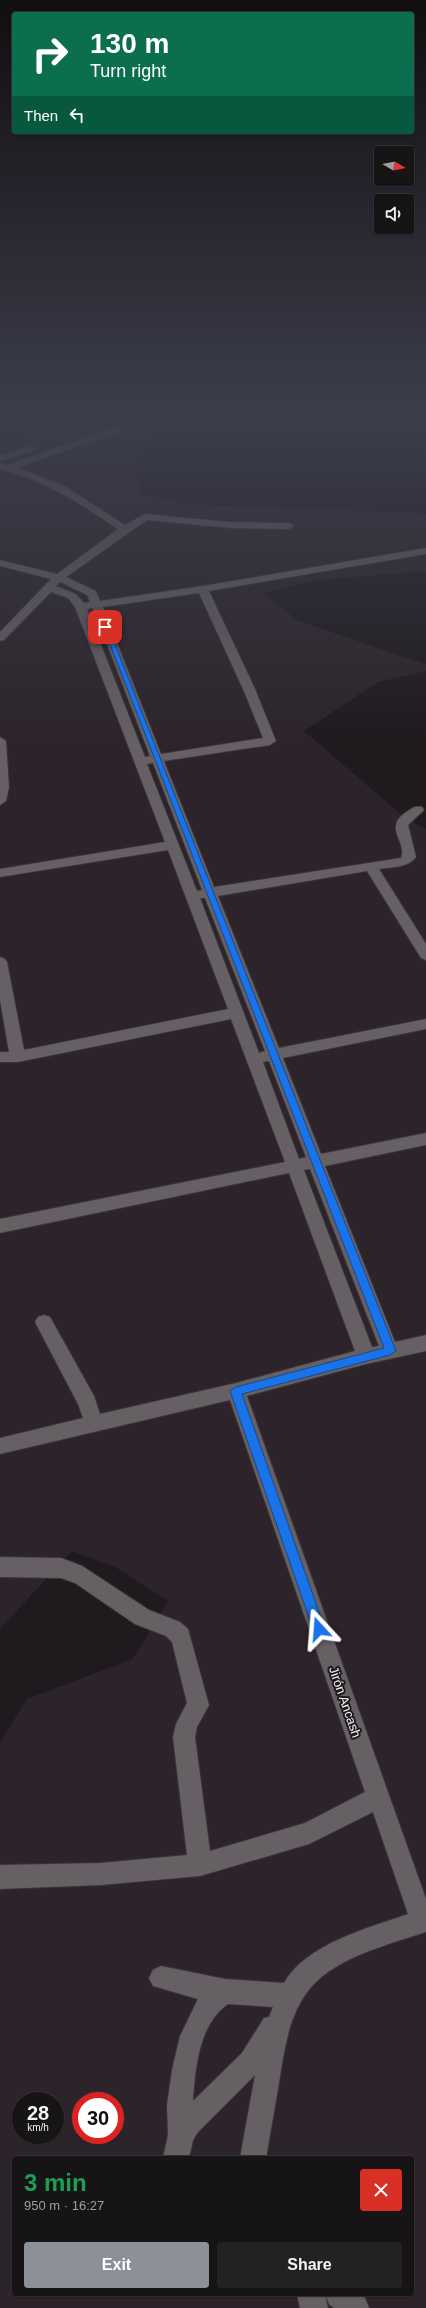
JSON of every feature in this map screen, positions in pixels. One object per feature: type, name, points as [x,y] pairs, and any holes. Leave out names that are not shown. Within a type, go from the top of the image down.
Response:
[{"type":"street","points":[[120,526],[125,529]]},
{"type":"street","points":[[0,638],[54,583],[130,526]]},
{"type":"street","points":[[281,526],[289,526]]},
{"type":"street","points":[[80,606],[203,589],[426,551]]},
{"type":"street","points":[[0,563],[54,583],[72,596],[80,606],[139,762],[173,845],[235,1013],[366,1356]]},
{"type":"street","points":[[0,573],[87,589],[92,594],[156,759],[211,892],[273,1055],[390,1351]]},
{"type":"street","points":[[139,762],[270,741],[249,689],[203,589]]},
{"type":"street","points":[[0,741],[3,787],[0,801]]},
{"type":"street","points":[[191,896],[398,863],[409,858],[401,824],[403,820],[418,810]]},
{"type":"street","points":[[0,873],[173,845]]},
{"type":"street","points":[[372,868],[426,955]]},
{"type":"street","points":[[0,962],[18,1057]]},
{"type":"street","points":[[0,1058],[18,1057],[235,1013]]},
{"type":"street","points":[[253,1059],[426,1024]]},
{"type":"street","points":[[0,1226],[426,1139]]},
{"type":"street","points":[[44,1322],[87,1402],[94,1423]]},
{"type":"street","points":[[0,1446],[236,1391],[366,1356],[426,1343]]},
{"type":"street","name":"Jirón Ancash","points":[[236,1391],[378,1797],[424,1921]]},
{"type":"street","points":[[0,1567],[61,1568],[82,1576],[142,1617],[173,1629],[181,1636],[198,1706],[187,1724],[184,1737],[200,1866]]},
{"type":"street","points":[[0,1877],[102,1874],[200,1866],[309,1833],[378,1797]]},
{"type":"street","points":[[178,2147],[204,2107],[251,2062],[280,2018],[290,1995],[305,1976],[319,1964],[354,1946],[424,1921]]},
{"type":"street","points":[[161,1978],[199,1989],[251,1995],[290,1995]]},
{"type":"street","points":[[178,2147],[180,2102],[186,2059],[205,2008],[226,1991]]},
{"type":"street","points":[[253,2156],[280,2018]]},
{"type":"street","points":[[311,2296],[314,2308]]},
{"type":"street","points":[[341,2296],[355,2308]]},
{"type":"shaded area","points":[[0,526],[426,526],[426,573],[417,572],[318,580],[264,593],[298,621],[426,664],[426,671],[378,682],[304,731],[404,817],[426,829],[426,2308],[0,2308],[0,1742],[27,1699],[133,1659],[168,1601],[117,1568],[72,1551],[0,1629]]},
{"type":"route","points":[[105,627],[156,759],[211,892],[273,1055],[390,1351],[236,1391],[319,1629]]}]
